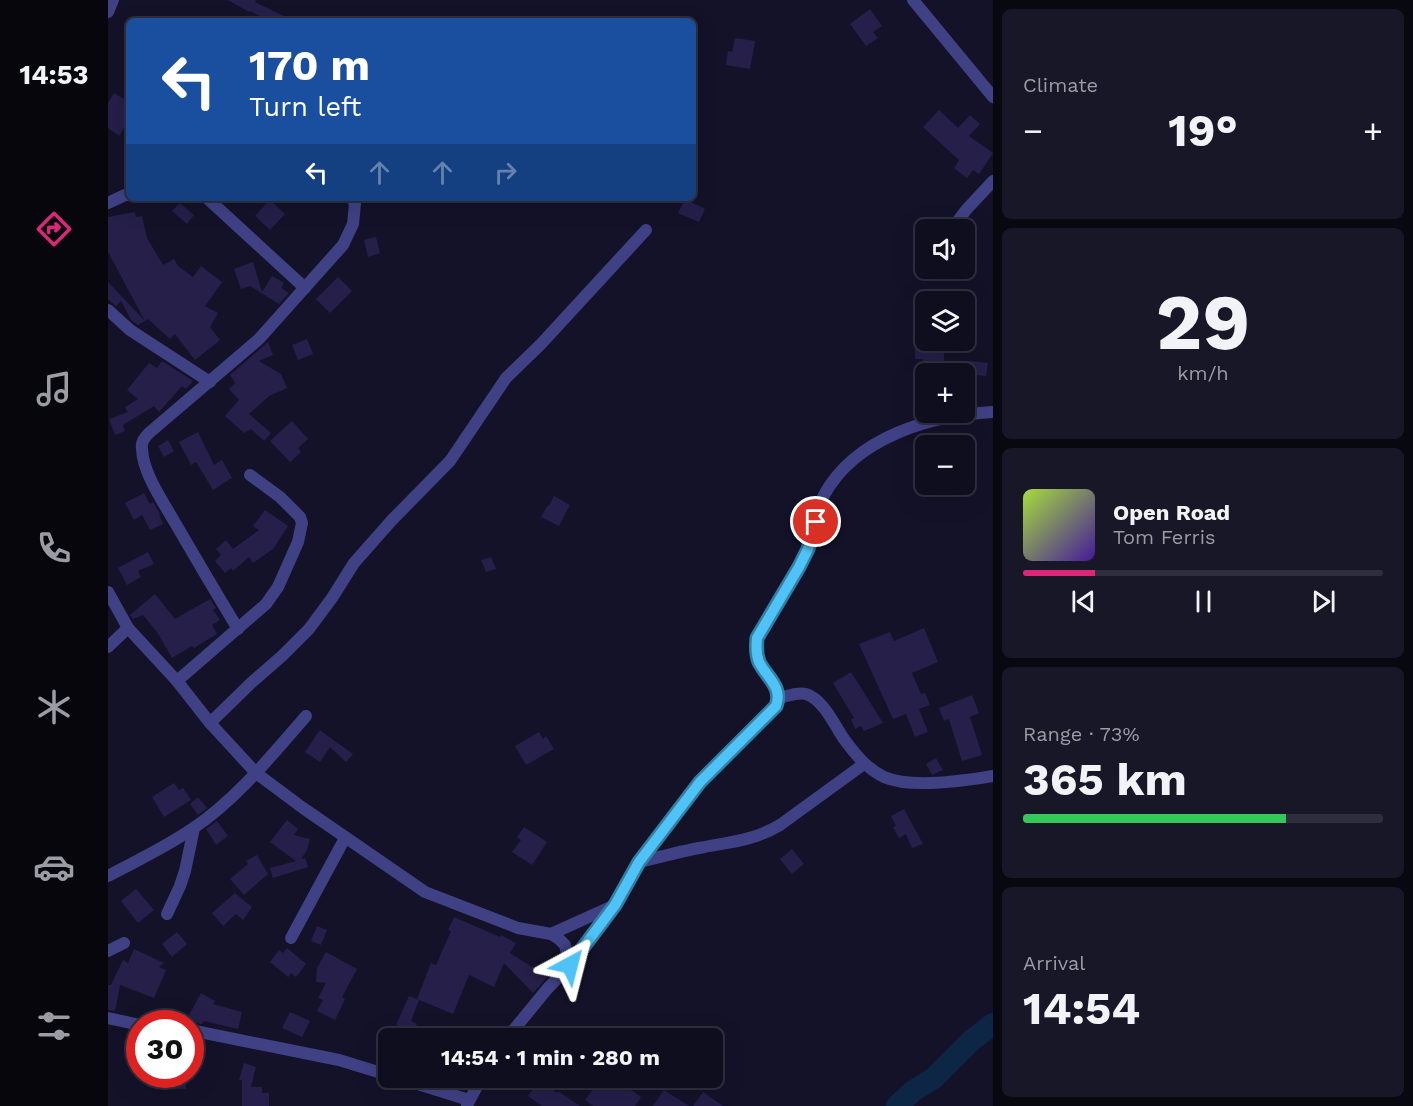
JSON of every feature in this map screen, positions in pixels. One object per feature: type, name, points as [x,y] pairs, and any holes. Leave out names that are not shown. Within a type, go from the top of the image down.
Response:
[{"type":"street","points":[[108,12],[113,0]]},
{"type":"street","points":[[913,0],[993,97]]},
{"type":"street","points":[[959,219],[993,182]]},
{"type":"street","points":[[108,202],[126,195]]},
{"type":"street","points":[[210,201],[305,288]]},
{"type":"street","points":[[238,629],[158,494],[146,469],[141,449],[142,442],[148,433],[259,339],[343,245],[353,224],[354,201]]},
{"type":"street","points":[[210,723],[309,629],[354,563],[450,461],[506,378],[646,230]]},
{"type":"street","points":[[108,310],[130,330],[210,382]]},
{"type":"street","points":[[515,1028],[570,965],[615,905],[639,862],[700,782],[776,706],[779,698],[777,689],[759,662],[755,649],[757,638],[808,549],[823,496],[839,472],[882,440],[907,428],[943,419],[993,412]]},
{"type":"street","points":[[177,681],[266,604],[278,587],[298,542],[302,523],[294,510],[250,475]]},
{"type":"street","points":[[108,592],[128,628],[256,773],[345,838],[425,892],[518,928],[551,934],[565,945],[570,965]]},
{"type":"street","points":[[108,647],[128,628]]},
{"type":"street","points":[[779,698],[806,694],[816,700],[864,764],[884,777],[920,783],[993,776]]},
{"type":"street","points":[[108,876],[161,849],[194,828],[256,773],[306,716]]},
{"type":"street","points":[[639,862],[767,833],[864,764]]},
{"type":"street","points":[[167,914],[185,871],[194,828]]},
{"type":"street","points":[[291,938],[345,838]]},
{"type":"street","points":[[551,934],[615,905]]},
{"type":"street","points":[[108,951],[124,943]]},
{"type":"street","points":[[108,1018],[126,1022]]},
{"type":"street","points":[[204,1033],[327,1058],[378,1072]]},
{"type":"street","points":[[426,1088],[468,1103],[476,1088]]},
{"type":"building","points":[[228,0],[256,0],[255,2],[288,18],[264,18]]},
{"type":"building","points":[[870,9],[882,26],[873,32],[878,38],[866,46],[850,24]]},
{"type":"building","points":[[735,38],[755,41],[750,69],[726,65],[728,51],[732,52]]},
{"type":"building","points":[[114,93],[126,100],[126,125],[119,136],[108,128],[108,103]]},
{"type":"building","points":[[939,110],[958,128],[970,115],[980,124],[969,136],[993,153],[979,174],[973,170],[967,178],[954,168],[959,160],[923,127]]},
{"type":"building","points":[[269,201],[285,214],[270,230],[255,216]]},
{"type":"building","points":[[684,201],[705,209],[699,222],[678,213]]},
{"type":"building","points":[[180,203],[194,215],[187,224],[172,211]]},
{"type":"building","points":[[135,212],[136,217],[142,216],[147,238],[163,265],[174,259],[178,266],[193,277],[201,266],[222,282],[205,306],[218,313],[210,327],[220,340],[195,360],[175,334],[170,339],[148,319],[145,321],[108,252],[108,217]]},
{"type":"building","points":[[376,237],[380,253],[368,257],[364,240]]},
{"type":"building","points":[[253,262],[262,292],[272,276],[284,283],[281,288],[289,293],[279,304],[250,286],[241,289],[234,269]]},
{"type":"building","points":[[338,277],[352,291],[330,313],[316,299]]},
{"type":"building","points":[[108,282],[145,321],[138,325],[131,320],[121,301],[116,306],[108,299]]},
{"type":"building","points":[[307,339],[313,354],[298,360],[292,345]]},
{"type":"building","points":[[268,342],[273,355],[259,361],[281,374],[287,388],[269,396],[249,414],[271,433],[264,441],[251,429],[244,433],[225,416],[239,400],[229,389],[235,383],[230,375]]},
{"type":"building","points":[[915,351],[944,352],[944,362],[940,363],[923,363],[923,359],[915,359]]},
{"type":"building","points":[[162,361],[193,381],[186,389],[182,386],[159,412],[154,406],[123,425],[125,431],[115,435],[109,419],[128,412],[125,407],[138,399],[127,390],[149,363],[157,368]]},
{"type":"building","points":[[970,361],[988,363],[986,376],[975,375],[975,363],[970,363]]},
{"type":"building","points":[[292,421],[308,439],[298,448],[301,452],[290,462],[270,441]]},
{"type":"building","points":[[198,432],[214,465],[222,460],[232,478],[213,490],[196,462],[191,465],[179,442]]},
{"type":"building","points":[[168,440],[174,451],[164,457],[158,446]]},
{"type":"building","points":[[144,493],[150,504],[153,502],[163,524],[150,530],[142,515],[134,520],[125,503]]},
{"type":"building","points":[[554,496],[570,505],[559,526],[541,517]]},
{"type":"building","points":[[265,510],[288,526],[273,549],[253,563],[249,557],[233,571],[231,568],[225,573],[215,561],[221,555],[216,549],[226,540],[233,549],[259,530],[253,526]]},
{"type":"building","points":[[148,552],[154,564],[138,571],[141,577],[127,585],[118,568]]},
{"type":"building","points":[[491,557],[496,569],[486,572],[481,560]]},
{"type":"building","points":[[155,594],[175,619],[210,599],[216,608],[213,610],[220,620],[212,625],[217,634],[172,658],[157,632],[143,615],[133,619],[130,615]]},
{"type":"building","points":[[924,628],[938,662],[912,673],[921,694],[925,693],[930,705],[919,709],[928,732],[915,737],[906,714],[893,719],[859,644],[890,632],[894,641]]},
{"type":"building","points":[[851,672],[883,723],[864,731],[861,726],[855,729],[851,719],[854,718],[833,683]]},
{"type":"building","points":[[972,695],[979,713],[970,717],[982,755],[962,761],[949,719],[944,721],[939,708]]},
{"type":"building","points":[[320,730],[353,754],[346,762],[330,747],[320,762],[305,752]]},
{"type":"building","points":[[539,732],[543,739],[546,736],[554,749],[526,765],[515,746]]},
{"type":"building","points":[[936,758],[943,770],[932,775],[926,764]]},
{"type":"building","points":[[174,783],[179,790],[183,788],[191,800],[164,817],[152,797]]},
{"type":"building","points":[[198,797],[207,808],[198,815],[190,804]]},
{"type":"building","points":[[904,809],[923,844],[912,848],[906,834],[899,838],[893,827],[896,826],[891,816]]},
{"type":"building","points":[[287,820],[298,829],[294,835],[310,839],[301,859],[305,858],[308,867],[273,878],[270,868],[296,861],[270,842]]},
{"type":"building","points":[[217,821],[228,836],[216,845],[206,829]]},
{"type":"building","points":[[524,827],[547,842],[532,865],[512,852],[521,840],[517,837]]},
{"type":"building","points":[[792,849],[804,864],[792,874],[780,859]]},
{"type":"building","points":[[257,855],[268,874],[244,895],[230,879],[248,864],[246,861]]},
{"type":"building","points":[[136,889],[154,910],[138,923],[121,901]]},
{"type":"building","points":[[235,893],[252,907],[243,920],[236,914],[223,926],[212,913]]},
{"type":"building","points":[[454,917],[516,943],[510,953],[537,970],[541,967],[549,975],[533,993],[504,963],[494,987],[469,975],[453,1014],[417,999],[431,963],[436,965],[451,931],[448,930]]},
{"type":"building","points":[[317,926],[327,930],[321,945],[311,941]]},
{"type":"building","points":[[177,932],[187,944],[172,957],[162,944]]},
{"type":"building","points":[[287,948],[306,964],[296,977],[291,973],[288,977],[270,962],[279,950],[283,953]]},
{"type":"building","points":[[134,949],[164,963],[159,967],[166,970],[154,998],[120,985],[115,1011],[108,1010],[108,985],[111,985],[123,960],[128,963]]},
{"type":"building","points":[[326,952],[357,969],[342,997],[345,999],[335,1020],[317,1011],[323,1000],[318,998],[326,983],[316,982],[317,968]]},
{"type":"building","points":[[201,993],[215,1001],[213,1004],[242,1012],[238,1029],[204,1021],[204,1010],[192,1010]]},
{"type":"building","points":[[409,996],[419,1000],[411,1021],[417,1024],[415,1028],[403,1028],[396,1025]]},
{"type":"building","points":[[290,1012],[310,1021],[302,1037],[282,1028]]},
{"type":"building","points":[[244,1063],[256,1067],[251,1087],[262,1087],[262,1093],[269,1093],[269,1106],[242,1106],[242,1080],[239,1080]]},
{"type":"building","points":[[163,1088],[186,1088],[186,1089]]},
{"type":"building","points":[[534,1088],[550,1088],[580,1106],[542,1106],[528,1096]]},
{"type":"building","points":[[594,1088],[628,1088],[641,1097],[635,1106],[593,1106],[585,1100]]},
{"type":"building","points":[[664,1090],[689,1106],[653,1106]]},
{"type":"building","points":[[703,1092],[723,1106],[693,1106]]},
{"type":"waterway","points":[[897,1106],[913,1091],[934,1078],[972,1040],[993,1024]]},
{"type":"route","points":[[570,965],[615,905],[639,862],[700,782],[776,706],[779,698],[777,689],[759,662],[755,649],[757,638],[799,567],[808,549],[816,522]]}]
